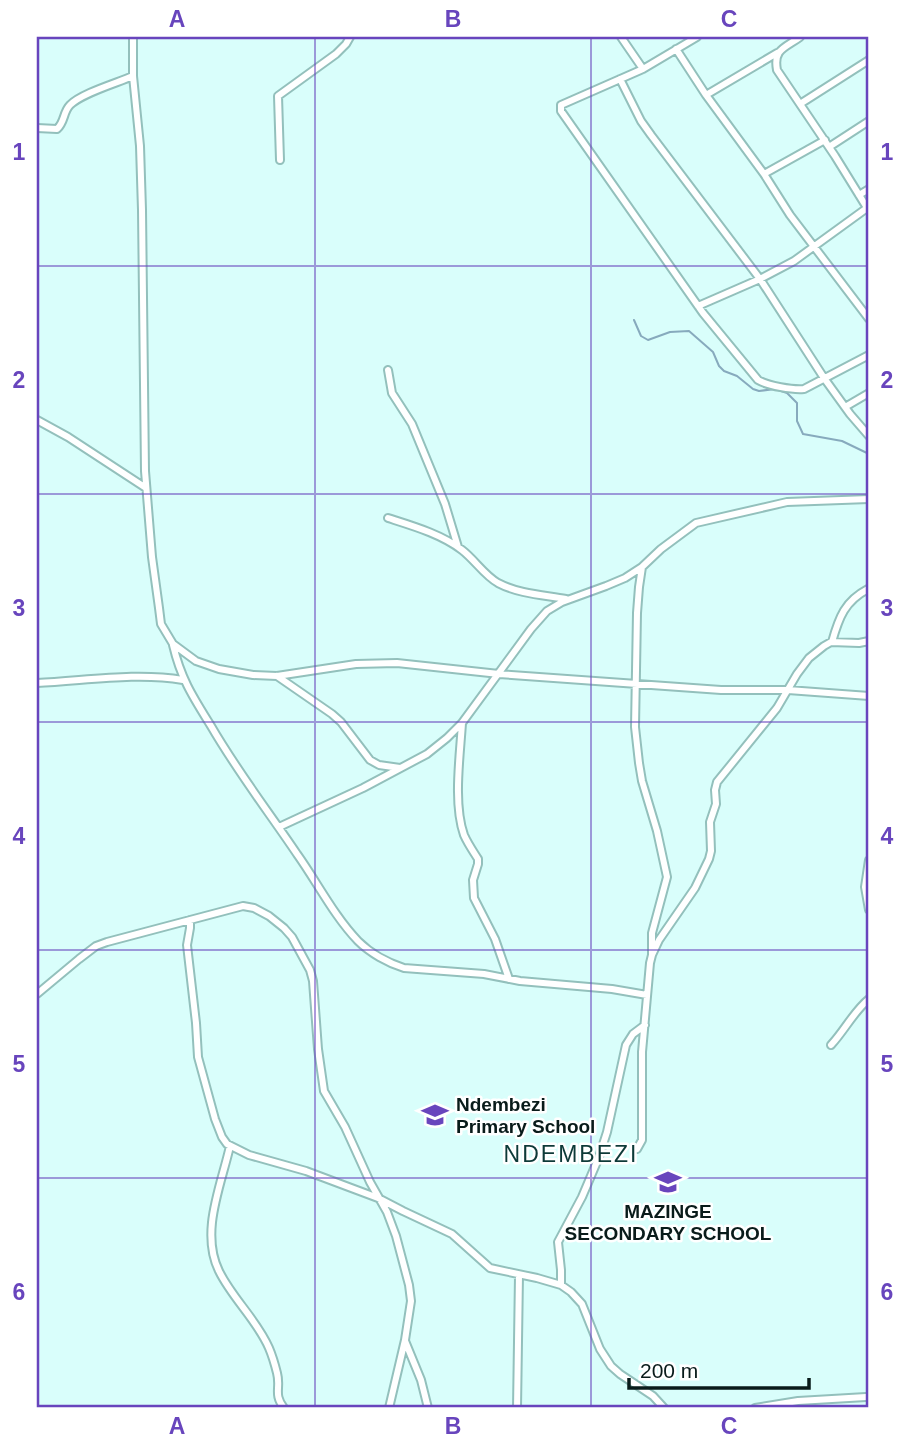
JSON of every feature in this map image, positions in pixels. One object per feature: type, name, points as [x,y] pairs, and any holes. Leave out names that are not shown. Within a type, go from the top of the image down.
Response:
[{"type":"street","points":[[133,37],[133,76],[142,188],[146,488],[152,557],[162,624],[173,644],[183,680],[226,753],[337,914],[359,942],[370,951],[404,968],[471,973],[647,995]]},
{"type":"street","points":[[280,160],[278,96],[336,54],[350,37]]},
{"type":"street","points":[[621,37],[643,69]]},
{"type":"street","points":[[697,37],[643,69],[561,105],[561,109],[698,306],[761,382],[801,389],[869,355]]},
{"type":"street","points":[[706,95],[800,37]]},
{"type":"street","points":[[676,49],[790,215],[869,319]]},
{"type":"street","points":[[698,306],[760,279],[793,261],[868,209],[777,70],[775,60],[778,53]]},
{"type":"street","points":[[800,104],[869,60]]},
{"type":"street","points":[[37,128],[57,129],[72,103],[133,76]]},
{"type":"street","points":[[620,79],[641,121],[760,279],[824,378],[869,436]]},
{"type":"street","points":[[764,174],[869,121]]},
{"type":"street","points":[[859,195],[869,189]]},
{"type":"street","points":[[388,370],[392,393],[412,424],[445,504],[458,547]]},
{"type":"street","points":[[845,407],[869,393]]},
{"type":"street","points":[[37,420],[146,488]]},
{"type":"street","points":[[279,827],[427,754],[461,723],[540,618],[569,599],[613,583],[642,567],[689,528],[704,520],[787,502],[869,499]]},
{"type":"street","points":[[388,518],[426,531],[458,547],[473,559],[490,579],[524,592],[569,599]]},
{"type":"street","points":[[637,1149],[642,1140],[642,1052],[652,933],[667,877],[645,792],[635,727],[637,606],[642,567]]},
{"type":"street","points":[[832,642],[839,619],[847,605],[855,596],[869,589]]},
{"type":"street","points":[[652,955],[668,926],[695,888],[709,859],[710,822],[716,804],[716,782],[765,724],[808,658],[832,642],[855,643],[869,640]]},
{"type":"street","points":[[173,644],[196,661],[219,669],[253,675],[277,676],[336,666],[397,663],[499,674],[721,690],[869,696]]},
{"type":"street","points":[[37,683],[138,676],[183,680]]},
{"type":"street","points":[[277,676],[341,722],[370,760],[379,765],[402,768]]},
{"type":"street","points":[[461,723],[460,816],[465,836],[478,859],[473,880],[474,898],[495,939],[509,979]]},
{"type":"street","points":[[869,860],[865,887],[869,911]]},
{"type":"street","points":[[37,994],[96,946],[225,910],[248,906],[270,916],[292,937],[313,981],[324,1090],[345,1126],[387,1212],[396,1236],[410,1294],[405,1340],[389,1408]]},
{"type":"street","points":[[190,920],[187,945],[198,1057],[215,1119],[222,1137],[230,1146],[248,1155],[306,1171],[379,1198],[452,1234],[487,1267],[561,1285],[582,1304],[600,1349],[611,1366],[653,1396],[661,1407]]},
{"type":"street","points":[[831,1045],[869,999]]},
{"type":"street","points":[[561,1285],[559,1241],[582,1197],[598,1157],[627,1042],[632,1034],[645,1025]]},
{"type":"street","points":[[230,1146],[214,1211],[211,1246],[219,1271],[268,1345],[277,1373],[277,1398],[284,1408]]},
{"type":"street","points":[[517,1408],[519,1275]]},
{"type":"street","points":[[405,1340],[418,1370],[428,1408]]},
{"type":"street","points":[[755,1408],[798,1401],[866,1397]]},
{"type":"waterway","points":[[634,320],[641,336],[648,340],[670,332],[689,331],[713,352],[724,371],[737,376],[753,389],[775,389],[787,393],[797,403],[797,421],[803,434],[842,441],[869,454]]},
{"type":"place","name":"Ndembezi Primary School","points":[[435,1115]]},
{"type":"place","name":"MAZINGE SECONDARY SCHOOL","points":[[668,1182]]},
{"type":"district","name":"NDEMBEZI","points":[[571,1154]]}]
